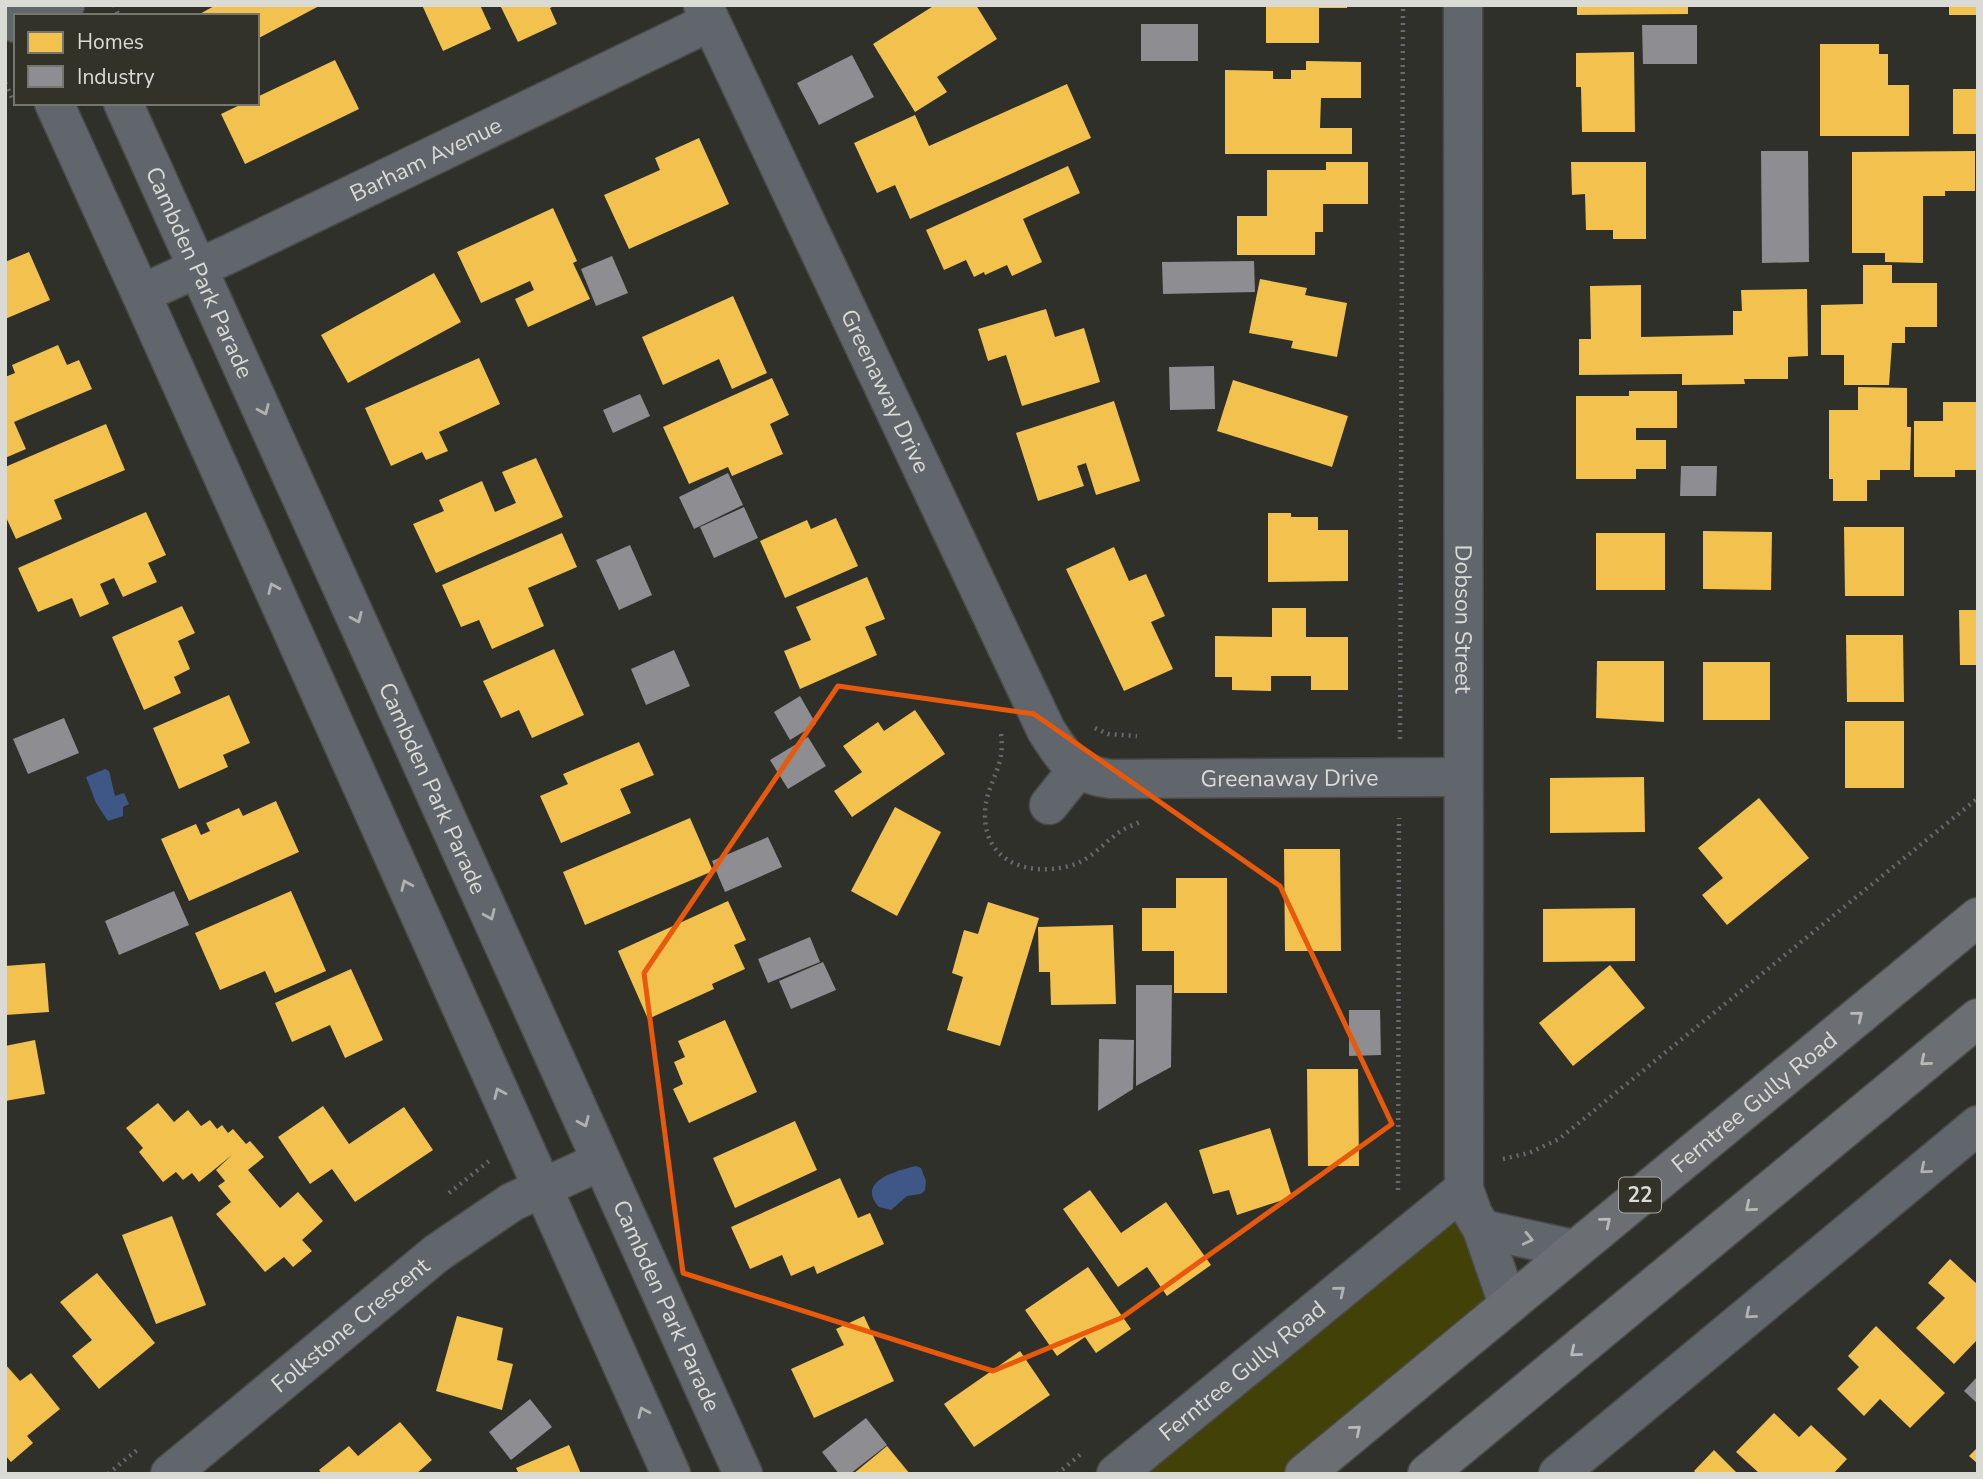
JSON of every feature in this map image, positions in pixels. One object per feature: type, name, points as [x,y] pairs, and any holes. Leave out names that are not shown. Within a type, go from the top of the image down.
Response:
[{"type":"main road","name":"Ferntree Gully Road","points":[[1304,1474],[1978,917]]},
{"type":"main road","points":[[1427,1474],[1978,1018]]},
{"type":"street","points":[[48,14],[65,5]]},
{"type":"street","name":"Dobson Street","points":[[1463,5],[1464,1189],[1482,1229],[1508,1304]]},
{"type":"street","name":"Greenaway Drive","points":[[706,13],[1046,730],[1067,762],[1093,777],[1111,779],[1463,777]]},
{"type":"street","name":"Barham Avenue","points":[[142,294],[199,268],[706,13]]},
{"type":"street","points":[[55,105],[671,1474]]},
{"type":"street","name":"Cambden Park Parade","points":[[124,105],[743,1474]]},
{"type":"street","points":[[1049,805],[1077,770]]},
{"type":"street","points":[[1558,1474],[1978,1125]]},
{"type":"street","name":"Folkstone Crescent","points":[[170,1474],[437,1253],[512,1202],[601,1161]]},
{"type":"street","name":"Ferntree Gully Road","points":[[1116,1474],[1464,1189]]},
{"type":"street","points":[[1482,1229],[1573,1249]]},
{"type":"path","points":[[1400,747],[1403,5]]},
{"type":"path","points":[[1088,722],[1097,730],[1108,734],[1151,736]]},
{"type":"path","points":[[1495,1160],[1529,1153],[1559,1139],[1978,798]]},
{"type":"path","points":[[1398,1194],[1399,809]]},
{"type":"highlighted area","points":[[838,686],[1034,714],[1280,886],[1392,1124],[1121,1318],[993,1371],[683,1273],[644,973]]},
{"type":"shaded area","points":[[1464,1189],[1508,1304],[1304,1474],[1116,1474]]},
{"type":"water","points":[[105,769],[109,771],[115,796],[124,793],[129,804],[123,807],[123,816],[108,821],[96,803],[86,777]]},
{"type":"water","points":[[916,1166],[921,1168],[926,1181],[925,1190],[921,1194],[907,1196],[891,1210],[879,1207],[873,1198],[872,1190],[875,1184],[889,1174]]},
{"type":"building: Homes","points":[[216,5],[321,5],[259,38],[259,14],[200,14]]},
{"type":"building: Homes","points":[[422,5],[480,5],[491,29],[443,51]]},
{"type":"building: Homes","points":[[500,5],[556,5],[550,8],[557,24],[518,42]]},
{"type":"building: Homes","points":[[935,5],[976,5],[997,39],[937,77],[947,92],[915,112],[873,44]]},
{"type":"building: Homes","points":[[1266,5],[1347,5],[1347,8],[1319,8],[1319,43],[1266,43]]},
{"type":"building: Homes","points":[[1577,5],[1688,5],[1688,14],[1577,15]]},
{"type":"building: Homes","points":[[1949,5],[1978,5],[1978,15],[1949,15]]},
{"type":"building: Homes","points":[[1820,44],[1879,44],[1879,54],[1888,54],[1888,85],[1909,85],[1909,136],[1820,136]]},
{"type":"building: Homes","points":[[1634,52],[1635,132],[1582,132],[1581,87],[1576,87],[1576,53]]},
{"type":"building: Homes","points":[[335,60],[359,109],[245,164],[221,114],[240,105],[259,105],[259,96]]},
{"type":"building: Homes","points":[[1306,61],[1361,62],[1361,98],[1321,98],[1320,128],[1352,128],[1352,154],[1225,154],[1225,70],[1273,71],[1273,79],[1291,79],[1291,70],[1306,70]]},
{"type":"building: Homes","points":[[1067,84],[1091,138],[910,219],[895,185],[877,193],[854,143],[915,115],[929,146]]},
{"type":"building: Homes","points":[[1953,89],[1978,89],[1978,134],[1953,134]]},
{"type":"building: Homes","points":[[699,138],[729,204],[629,249],[604,195],[660,170],[655,158]]},
{"type":"building: Homes","points":[[1975,151],[1975,191],[1945,191],[1945,196],[1923,196],[1923,263],[1885,262],[1885,253],[1852,253],[1852,152]]},
{"type":"building: Homes","points":[[1326,162],[1368,162],[1368,204],[1323,204],[1323,232],[1315,232],[1315,255],[1237,255],[1237,216],[1267,216],[1267,170],[1326,170]]},
{"type":"building: Homes","points":[[1571,162],[1646,162],[1646,239],[1613,239],[1613,230],[1586,230],[1585,194],[1572,195]]},
{"type":"building: Homes","points":[[1068,166],[1080,193],[1023,219],[1042,262],[1012,276],[1007,265],[974,277],[966,260],[944,270],[926,230]]},
{"type":"building: Homes","points":[[553,208],[577,261],[573,263],[590,299],[528,327],[515,299],[534,290],[530,281],[481,303],[457,252]]},
{"type":"building: Homes","points":[[29,252],[50,300],[5,319],[5,262]]},
{"type":"building: Homes","points":[[1863,265],[1892,265],[1892,283],[1937,283],[1937,327],[1905,327],[1905,343],[1892,343],[1889,385],[1844,385],[1844,355],[1821,355],[1821,305],[1863,304]]},
{"type":"building: Homes","points":[[434,273],[461,322],[348,383],[321,335]]},
{"type":"building: Homes","points":[[1260,279],[1307,288],[1305,295],[1347,303],[1337,357],[1291,348],[1293,341],[1249,333]]},
{"type":"building: Homes","points":[[1641,285],[1641,337],[1733,335],[1733,311],[1742,311],[1741,290],[1807,289],[1808,356],[1788,357],[1788,379],[1744,379],[1745,384],[1682,385],[1682,374],[1579,375],[1579,339],[1591,339],[1590,286]]},
{"type":"building: Homes","points":[[733,296],[767,373],[732,389],[719,359],[663,385],[642,337]]},
{"type":"building: Homes","points":[[1046,309],[1055,337],[1084,328],[1100,382],[1022,406],[1006,355],[988,361],[978,329]]},
{"type":"building: Homes","points":[[58,345],[67,365],[79,360],[92,389],[14,422],[26,449],[5,458],[5,377],[15,373],[12,365]]},
{"type":"building: Homes","points":[[479,358],[500,404],[439,432],[448,451],[426,460],[422,452],[391,466],[365,408]]},
{"type":"building: Homes","points":[[772,378],[789,415],[770,424],[783,454],[732,476],[728,467],[689,484],[663,427]]},
{"type":"building: Homes","points":[[1233,380],[1348,416],[1332,467],[1217,431]]},
{"type":"building: Homes","points":[[1858,387],[1907,388],[1907,427],[1911,427],[1910,470],[1880,470],[1880,480],[1867,480],[1867,501],[1833,501],[1833,479],[1829,479],[1829,410],[1858,410]]},
{"type":"building: Homes","points":[[1629,391],[1677,391],[1677,428],[1636,428],[1636,440],[1666,440],[1666,469],[1636,469],[1636,479],[1576,479],[1576,396],[1629,396]]},
{"type":"building: Homes","points":[[1114,401],[1140,481],[1096,495],[1086,463],[1077,466],[1084,486],[1038,501],[1016,433]]},
{"type":"building: Homes","points":[[1943,402],[1978,402],[1978,470],[1955,470],[1955,477],[1914,477],[1914,421],[1943,421]]},
{"type":"building: Homes","points":[[106,424],[125,470],[54,500],[62,519],[16,539],[5,515],[5,467]]},
{"type":"building: Homes","points":[[536,458],[563,517],[436,573],[413,524],[444,511],[439,500],[482,481],[495,512],[516,503],[502,472]]},
{"type":"building: Homes","points":[[146,512],[166,555],[148,563],[157,582],[123,597],[114,578],[100,584],[109,604],[80,617],[72,598],[38,612],[18,568]]},
{"type":"building: Homes","points":[[1268,513],[1291,513],[1291,517],[1318,517],[1318,530],[1348,530],[1348,581],[1268,582]]},
{"type":"building: Homes","points":[[836,518],[858,566],[785,598],[760,541],[807,520],[811,529]]},
{"type":"building: Homes","points":[[1844,527],[1904,527],[1904,596],[1845,596]]},
{"type":"building: Homes","points":[[1703,531],[1772,532],[1771,590],[1703,589]]},
{"type":"building: Homes","points":[[562,533],[577,567],[528,588],[544,626],[492,649],[479,620],[461,627],[442,585]]},
{"type":"building: Homes","points":[[1596,533],[1665,533],[1665,590],[1596,590]]},
{"type":"building: Homes","points":[[1114,547],[1129,581],[1146,574],[1165,616],[1151,622],[1173,669],[1124,691],[1066,569]]},
{"type":"building: Homes","points":[[867,577],[885,619],[865,627],[877,655],[800,689],[784,651],[811,640],[796,607]]},
{"type":"building: Homes","points":[[182,606],[195,633],[178,641],[190,669],[174,677],[181,693],[144,710],[112,637]]},
{"type":"building: Homes","points":[[1272,608],[1306,608],[1306,637],[1348,637],[1348,690],[1311,690],[1311,676],[1271,676],[1271,691],[1232,690],[1232,677],[1215,677],[1215,636],[1272,637]]},
{"type":"building: Homes","points":[[1959,610],[1978,610],[1978,665],[1960,665]]},
{"type":"building: Homes","points":[[1846,635],[1903,635],[1904,702],[1847,702]]},
{"type":"building: Homes","points":[[554,649],[584,715],[532,738],[519,710],[501,718],[483,681]]},
{"type":"building: Homes","points":[[1597,661],[1664,661],[1664,722],[1596,718]]},
{"type":"building: Homes","points":[[1703,662],[1770,662],[1770,720],[1703,720]]},
{"type":"building: Homes","points":[[229,695],[250,743],[223,755],[228,767],[179,789],[153,728]]},
{"type":"building: Homes","points":[[915,710],[945,754],[852,817],[834,791],[862,772],[843,746],[878,722],[884,731]]},
{"type":"building: Homes","points":[[1845,721],[1904,721],[1904,788],[1845,788]]},
{"type":"building: Homes","points":[[639,742],[654,775],[620,789],[631,813],[561,843],[540,796],[568,784],[563,774]]},
{"type":"building: Homes","points":[[1644,777],[1645,832],[1550,833],[1550,778]]},
{"type":"building: Homes","points":[[1759,798],[1809,858],[1727,925],[1702,895],[1723,878],[1698,848]]},
{"type":"building: Homes","points":[[276,801],[299,852],[189,901],[161,839],[196,824],[201,835],[210,831],[206,823],[239,808],[243,816]]},
{"type":"building: Homes","points":[[895,807],[941,832],[897,916],[851,891]]},
{"type":"building: Homes","points":[[690,818],[713,871],[585,925],[563,872]]},
{"type":"building: Homes","points":[[1284,849],[1340,849],[1341,951],[1285,951]]},
{"type":"building: Homes","points":[[1176,878],[1227,878],[1227,993],[1174,993],[1174,951],[1142,951],[1142,908],[1176,908]]},
{"type":"building: Homes","points":[[291,891],[326,971],[275,993],[265,971],[220,990],[195,933]]},
{"type":"building: Homes","points":[[728,901],[746,940],[734,945],[745,969],[712,984],[714,989],[648,1019],[618,951]]},
{"type":"building: Homes","points":[[988,902],[1039,918],[1000,1046],[947,1030],[963,977],[952,973],[964,930],[978,934]]},
{"type":"building: Homes","points":[[1635,908],[1635,961],[1543,962],[1543,909]]},
{"type":"building: Homes","points":[[1113,925],[1116,1004],[1051,1005],[1050,972],[1039,972],[1038,927]]},
{"type":"building: Homes","points":[[45,963],[49,1012],[5,1015],[5,966]]},
{"type":"building: Homes","points":[[1610,965],[1645,1008],[1573,1066],[1539,1023]]},
{"type":"building: Homes","points":[[351,969],[383,1040],[345,1058],[330,1025],[292,1042],[275,1003]]},
{"type":"building: Homes","points":[[725,1020],[757,1092],[689,1123],[673,1089],[683,1084],[674,1062],[685,1057],[678,1041]]},
{"type":"building: Homes","points":[[35,1040],[45,1094],[5,1101],[5,1046]]},
{"type":"building: Homes","points":[[1307,1069],[1358,1069],[1359,1166],[1308,1166]]},
{"type":"building: Homes","points":[[158,1103],[174,1122],[188,1110],[201,1126],[210,1120],[217,1129],[222,1125],[228,1133],[233,1129],[246,1144],[250,1141],[264,1157],[248,1170],[280,1208],[298,1192],[323,1221],[302,1240],[312,1251],[293,1267],[284,1257],[265,1272],[216,1214],[231,1202],[218,1186],[225,1181],[216,1170],[232,1155],[199,1182],[192,1173],[183,1180],[176,1172],[163,1182],[139,1152],[143,1148],[126,1128]]},
{"type":"building: Homes","points":[[323,1106],[349,1144],[404,1107],[433,1150],[355,1202],[332,1169],[310,1184],[278,1137]]},
{"type":"building: Homes","points":[[795,1121],[817,1170],[735,1208],[713,1158]]},
{"type":"building: Homes","points":[[1270,1128],[1292,1197],[1237,1215],[1229,1190],[1213,1194],[1199,1150]]},
{"type":"building: Homes","points":[[840,1178],[858,1218],[870,1213],[884,1244],[817,1274],[814,1266],[791,1276],[782,1255],[750,1269],[731,1227]]},
{"type":"building: Homes","points":[[1090,1190],[1121,1233],[1166,1202],[1211,1265],[1167,1296],[1147,1267],[1118,1287],[1063,1209]]},
{"type":"building: Homes","points":[[172,1216],[206,1305],[156,1324],[122,1235]]},
{"type":"building: Homes","points":[[1950,1259],[1978,1285],[1978,1339],[1954,1364],[1916,1328],[1945,1298],[1928,1283]]},
{"type":"building: Homes","points":[[1088,1267],[1131,1329],[1096,1353],[1085,1337],[1057,1356],[1025,1310]]},
{"type":"building: Homes","points":[[97,1273],[155,1343],[99,1389],[72,1356],[92,1340],[60,1302]]},
{"type":"building: Homes","points":[[457,1316],[503,1328],[497,1360],[513,1364],[502,1410],[436,1391]]},
{"type":"building: Homes","points":[[864,1316],[894,1381],[814,1418],[791,1369],[844,1345],[836,1329]]},
{"type":"building: Homes","points":[[1876,1326],[1945,1393],[1910,1428],[1880,1399],[1864,1416],[1837,1389],[1859,1367],[1848,1356]]},
{"type":"building: Homes","points":[[1020,1351],[1050,1395],[974,1447],[944,1404]]},
{"type":"building: Homes","points":[[5,1364],[20,1381],[31,1373],[60,1409],[27,1436],[33,1443],[11,1462],[5,1455]]},
{"type":"building: Homes","points":[[1774,1413],[1799,1437],[1811,1425],[1847,1459],[1833,1474],[1760,1474],[1736,1452]]},
{"type":"building: Homes","points":[[400,1422],[432,1460],[416,1474],[322,1474],[319,1470],[349,1446],[358,1456]]},
{"type":"building: Homes","points":[[569,1445],[581,1474],[519,1474],[516,1468]]},
{"type":"building: Homes","points":[[887,1446],[910,1474],[853,1474]]},
{"type":"building: Homes","points":[[1978,1447],[1978,1464],[1969,1456]]},
{"type":"building: Homes","points":[[1714,1450],[1738,1474],[1697,1474],[1694,1471]]},
{"type":"building: Industry","points":[[1141,24],[1198,24],[1198,61],[1141,61]]},
{"type":"building: Industry","points":[[1642,25],[1697,25],[1697,64],[1643,64]]},
{"type":"building: Industry","points":[[852,55],[874,97],[819,125],[797,83]]},
{"type":"building: Industry","points":[[1761,151],[1808,151],[1809,262],[1762,263]]},
{"type":"building: Industry","points":[[612,256],[628,293],[596,306],[581,269]]},
{"type":"building: Industry","points":[[1254,261],[1255,292],[1163,294],[1162,262]]},
{"type":"building: Industry","points":[[1214,366],[1215,409],[1170,410],[1169,367]]},
{"type":"building: Industry","points":[[640,394],[650,416],[613,433],[603,410]]},
{"type":"building: Industry","points":[[1681,466],[1717,466],[1716,496],[1680,496]]},
{"type":"building: Industry","points":[[728,473],[743,505],[694,529],[679,497]]},
{"type":"building: Industry","points":[[744,507],[758,538],[714,558],[700,527]]},
{"type":"building: Industry","points":[[630,545],[652,595],[619,610],[596,560]]},
{"type":"building: Industry","points":[[674,650],[690,686],[646,705],[631,669]]},
{"type":"building: Industry","points":[[800,696],[816,724],[790,740],[774,712]]},
{"type":"building: Industry","points":[[64,718],[79,753],[28,774],[13,739]]},
{"type":"building: Industry","points":[[808,737],[826,766],[788,789],[770,760]]},
{"type":"building: Industry","points":[[768,837],[782,867],[725,892],[712,861]]},
{"type":"building: Industry","points":[[174,891],[189,925],[119,955],[105,921]]},
{"type":"building: Industry","points":[[810,937],[820,962],[768,983],[758,959]]},
{"type":"building: Industry","points":[[823,962],[836,990],[791,1009],[779,981]]},
{"type":"building: Industry","points":[[1136,985],[1172,985],[1171,1067],[1136,1086]]},
{"type":"building: Industry","points":[[1349,1010],[1380,1010],[1381,1055],[1349,1056]]},
{"type":"building: Industry","points":[[1099,1039],[1134,1040],[1133,1089],[1098,1111]]},
{"type":"building: Industry","points":[[1978,1376],[1978,1404],[1964,1391]]},
{"type":"building: Industry","points":[[530,1399],[552,1427],[511,1460],[489,1432]]},
{"type":"building: Industry","points":[[866,1418],[887,1445],[850,1474],[839,1474],[822,1452]]}]
